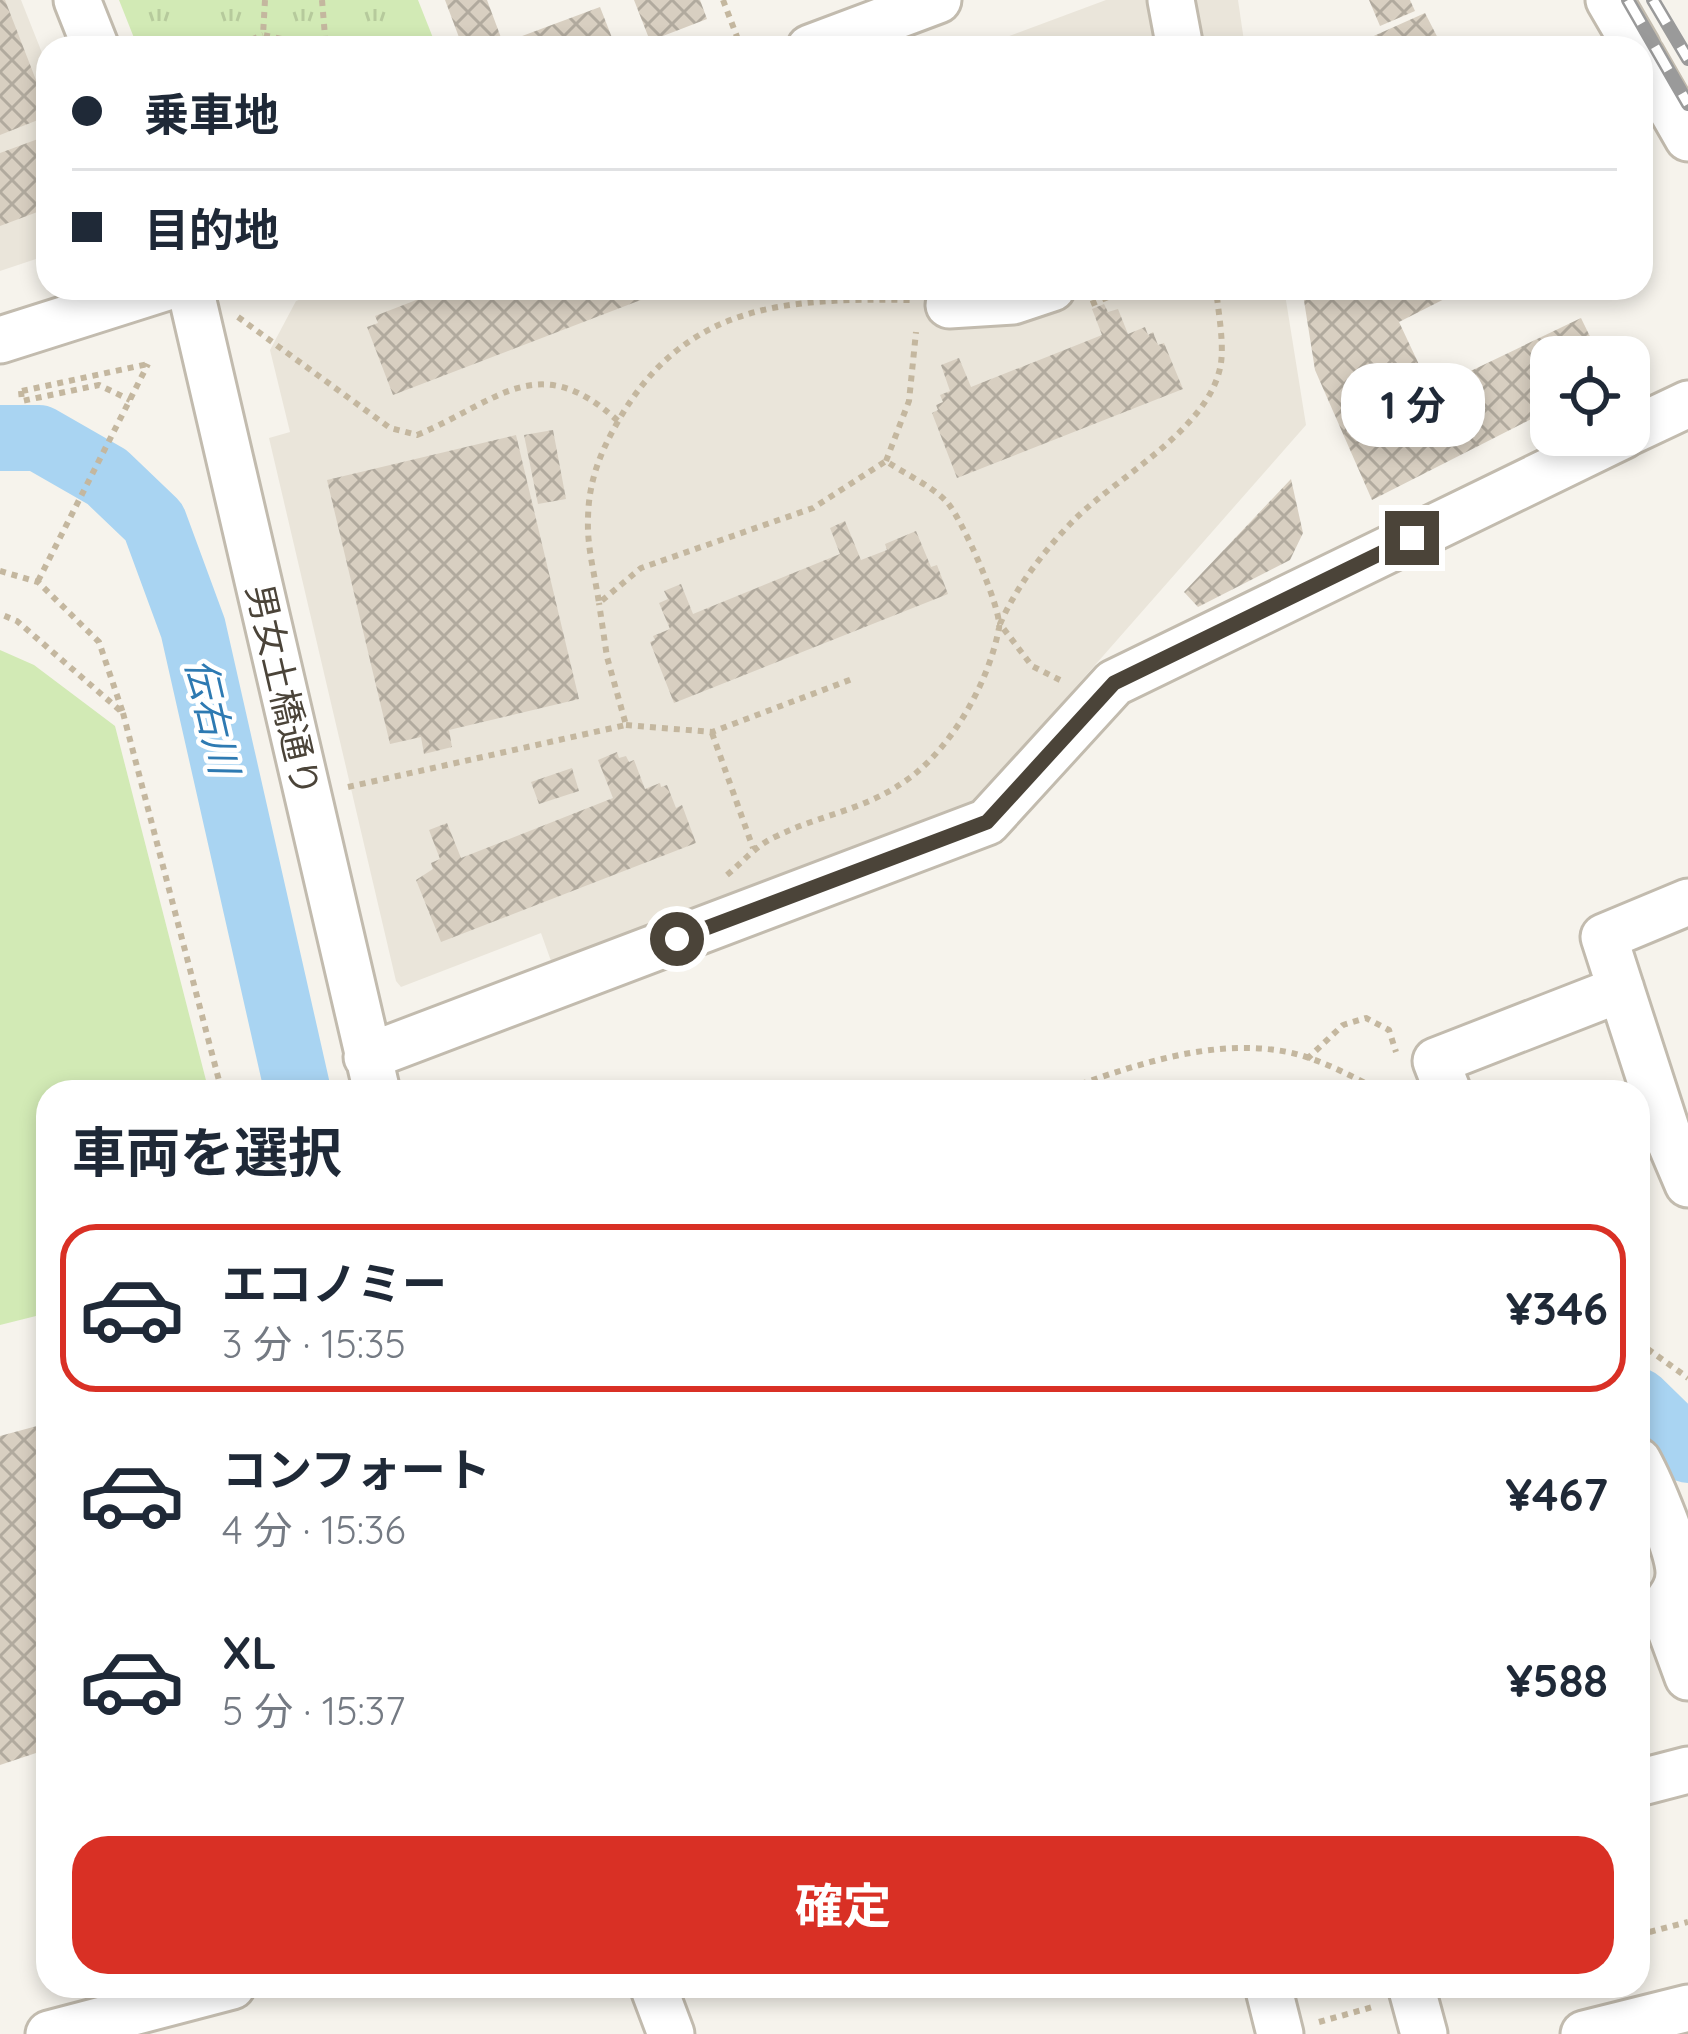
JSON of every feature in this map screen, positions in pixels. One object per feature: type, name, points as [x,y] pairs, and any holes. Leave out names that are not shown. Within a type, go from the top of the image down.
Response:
[{"type":"street","points":[[77,0],[91,36]]},
{"type":"street","points":[[842,36],[938,0]]},
{"type":"street","points":[[1171,0],[1178,36]]},
{"type":"street","points":[[1609,0],[1630,36]]},
{"type":"street","points":[[1653,77],[1688,138]]},
{"type":"street","points":[[0,340],[126,300]]},
{"type":"street","name":"男女土橋通り","points":[[193,300],[372,1074]]},
{"type":"street","points":[[927,309],[1019,300]]},
{"type":"street","points":[[1650,422],[1688,404]]},
{"type":"street","points":[[372,1074],[987,822],[1114,683],[1581,456]]},
{"type":"street","points":[[1645,1080],[1604,937],[1688,902]]},
{"type":"street","points":[[1442,1076],[1621,989]]},
{"type":"street","points":[[1650,1100],[1666,1162]]},
{"type":"street","points":[[1650,1484],[1679,1570],[1676,1590],[1650,1612],[1688,1677]]},
{"type":"street","points":[[1650,1780],[1688,1770]]},
{"type":"street","points":[[49,2034],[186,1998]]},
{"type":"street","points":[[658,1998],[671,2034]]},
{"type":"street","points":[[1271,1998],[1280,2033]]},
{"type":"street","points":[[1584,2034],[1688,2008]]},
{"type":"path","points":[[263,34],[265,0]]},
{"type":"path","points":[[322,0],[325,36]]},
{"type":"path","points":[[723,0],[736,36]]},
{"type":"path","points":[[258,36],[267,36]]},
{"type":"path","points":[[626,724],[607,657],[587,521],[596,462],[652,370],[704,331],[762,308],[812,300]]},
{"type":"path","points":[[599,603],[641,568],[813,508],[886,461],[909,401],[927,309],[844,300]]},
{"type":"path","points":[[712,732],[753,848],[780,833],[856,809],[913,776],[955,732],[980,683],[1010,600],[1077,517],[1139,468],[1209,397],[1221,362],[1217,300]]},
{"type":"path","points":[[234,314],[390,428],[417,436],[530,383],[565,385],[619,421]]},
{"type":"path","points":[[38,582],[129,402],[148,364],[21,391],[22,401],[98,386],[129,402]]},
{"type":"path","points":[[886,461],[946,500],[969,534],[1000,624],[1032,666],[1066,682]]},
{"type":"path","points":[[0,571],[38,582],[99,642],[123,713],[219,1080]]},
{"type":"path","points":[[0,614],[16,621],[123,713]]},
{"type":"path","points":[[344,788],[626,724],[712,732],[852,679]]},
{"type":"path","points":[[1307,1059],[1343,1025],[1366,1018],[1389,1030],[1400,1065],[1442,1076]]},
{"type":"path","points":[[1093,1080],[1136,1065],[1239,1048],[1288,1052],[1360,1080]]},
{"type":"path","points":[[1650,1351],[1688,1378]]},
{"type":"path","points":[[1650,1932],[1688,1922]]},
{"type":"path","points":[[1280,2033],[1416,2005]]},
{"type":"shaded area","points":[[0,0],[21,0],[36,38],[36,259],[0,271]]},
{"type":"shaded area","points":[[1106,0],[1238,0],[1243,36],[1009,36]]},
{"type":"shaded area","points":[[1286,300],[1306,425],[966,812],[551,961],[541,933],[401,987],[269,438],[290,432],[270,350],[296,301]]},
{"type":"green space","points":[[119,0],[418,0],[432,36],[133,36]]},
{"type":"green space","points":[[0,650],[34,665],[115,726],[206,1080],[36,1080],[36,1316],[0,1325]]},
{"type":"building","points":[[0,0],[5,0],[36,80],[36,121],[0,135]]},
{"type":"building","points":[[445,0],[487,0],[500,36],[458,36]]},
{"type":"building","points":[[634,0],[700,0],[707,19],[663,36],[648,36]]},
{"type":"building","points":[[1369,0],[1410,0],[1415,11],[1380,26]]},
{"type":"building","points":[[600,7],[611,36],[522,36]]},
{"type":"building","points":[[1425,13],[1437,36],[1374,36]]},
{"type":"building","points":[[36,140],[36,212],[0,226],[0,153]]},
{"type":"building","points":[[416,300],[641,300],[393,395],[367,327],[378,323],[375,316]]},
{"type":"building","points":[[1304,300],[1442,300],[1399,322],[1431,390],[1530,342],[1530,420],[1372,500],[1315,370]]},
{"type":"building","points":[[1104,304],[1108,312],[1118,309],[1128,334],[1145,327],[1158,345],[1164,343],[1183,389],[957,478],[932,413],[943,402],[940,395],[950,391],[941,365],[959,358],[971,387],[1102,335],[1092,309]]},
{"type":"building","points":[[1581,318],[1590,336],[1544,336]]},
{"type":"building","points":[[553,430],[566,499],[538,504],[524,435]]},
{"type":"building","points":[[516,435],[579,699],[449,730],[452,747],[424,754],[421,737],[390,744],[327,480]]},
{"type":"building","points":[[1291,479],[1303,533],[1290,560],[1198,607],[1184,592]]},
{"type":"building","points":[[845,521],[861,560],[916,531],[948,594],[674,703],[650,642],[670,629],[659,603],[668,599],[664,591],[681,584],[693,614],[840,554],[830,528]]},
{"type":"building","points":[[617,752],[619,758],[634,760],[645,789],[667,785],[676,808],[682,805],[696,843],[441,942],[416,880],[440,859],[429,830],[447,823],[461,858],[613,798],[598,760]]},
{"type":"building","points":[[572,768],[579,791],[539,804],[531,782]]},
{"type":"building","points":[[36,1426],[36,1753],[0,1765],[0,1436]]},
{"type":"waterway","name":"伝右川","points":[[0,438],[39,438],[107,477],[154,522],[193,628],[295,1080]]},
{"type":"waterway","name":"伝右川","points":[[1650,1413],[1688,1450]]},
{"type":"railway","points":[[1628,0],[1649,36]]},
{"type":"railway","points":[[1653,0],[1688,59]]},
{"type":"railway","points":[[1653,43],[1688,104]]},
{"type":"route","points":[[677,939],[987,822],[1114,683],[1412,538]]}]
